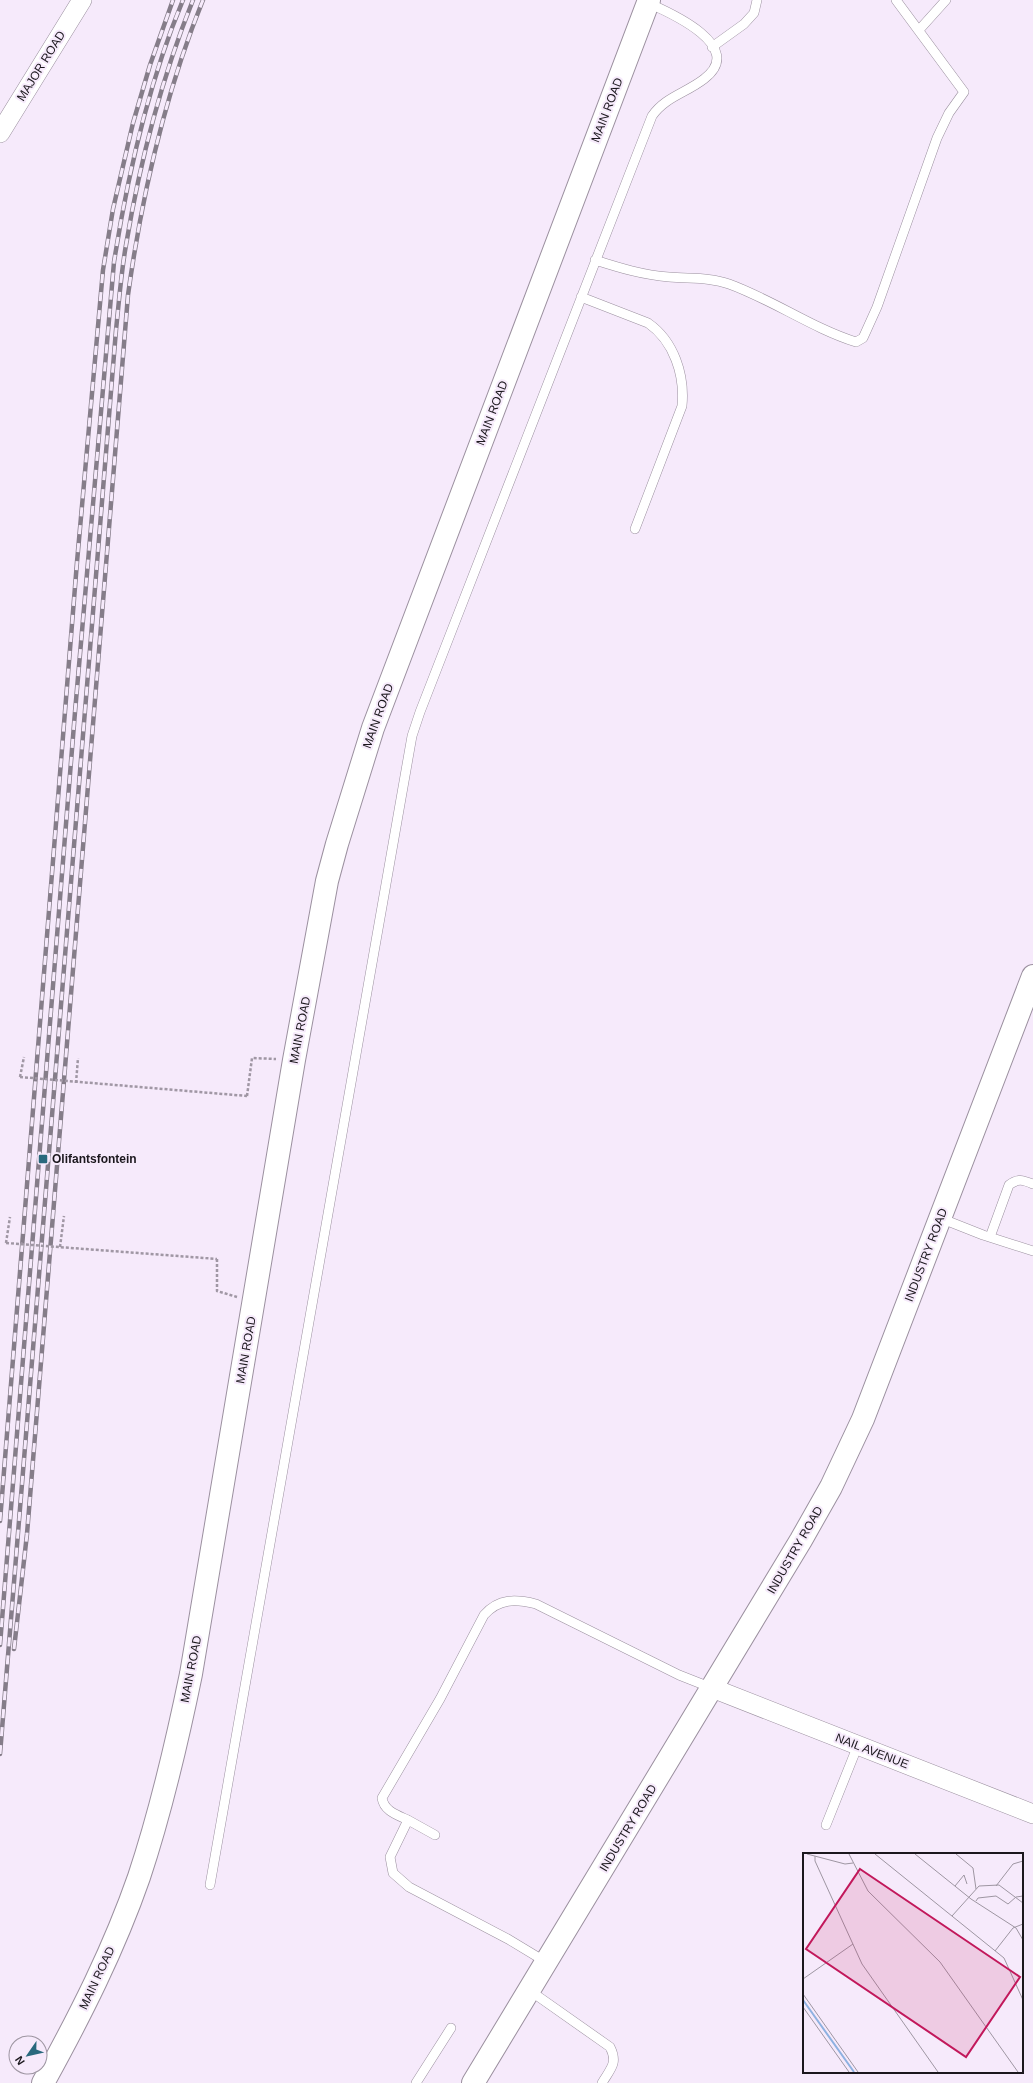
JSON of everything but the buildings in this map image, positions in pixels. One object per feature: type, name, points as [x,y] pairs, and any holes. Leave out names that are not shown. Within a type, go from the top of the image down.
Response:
[{"type":"main road","name":"MAIN ROAD","points":[[43,2083],[78,2019],[120,1928],[144,1860],[171,1762],[192,1666],[294,1060],[327,881],[346,811],[364,753],[648,2]]},
{"type":"main road","name":"INDUSTRY ROAD","points":[[473,2083],[801,1540],[843,1463],[863,1419],[1033,976]]},
{"type":"street","name":"MAJOR ROAD","points":[[0,133],[82,0]]},
{"type":"street","name":"NAIL AVENUE","points":[[712,1688],[1033,1814]]},
{"type":"lane","points":[[712,47],[744,24],[754,13],[757,0]]},
{"type":"lane","points":[[595,260],[632,272],[670,277],[701,278],[728,283],[835,336],[856,342],[863,338],[877,307],[937,138],[949,113],[964,92],[896,0]]},
{"type":"lane","points":[[919,30],[946,0]]},
{"type":"lane","points":[[210,1886],[412,736],[420,712],[652,116],[658,107],[670,98],[698,84],[709,75],[716,64],[716,58],[712,47],[699,31],[690,24],[648,2]]},
{"type":"lane","points":[[582,297],[648,323],[656,329],[673,354],[681,379],[683,395],[682,406],[635,529]]},
{"type":"lane","points":[[990,1237],[1009,1185],[1015,1181],[1021,1180],[1033,1184]]},
{"type":"lane","points":[[940,1218],[1033,1251]]},
{"type":"lane","points":[[435,1835],[387,1810],[383,1805],[382,1798],[440,1699],[484,1615],[492,1606],[516,1599],[536,1604],[679,1675],[712,1688]]},
{"type":"lane","points":[[826,1825],[858,1746]]},
{"type":"lane","points":[[408,1820],[390,1856],[393,1873],[409,1887],[508,1938],[546,1962]]},
{"type":"lane","points":[[529,1990],[610,2046],[614,2056],[613,2066],[602,2083]]},
{"type":"lane","points":[[416,2083],[451,2028]]},
{"type":"path","points":[[24,1057],[20,1077],[76,1083],[247,1096],[252,1058],[294,1060]]},
{"type":"path","points":[[76,1083],[78,1058]]},
{"type":"path","points":[[60,1247],[64,1216]]},
{"type":"path","points":[[10,1217],[6,1243],[217,1259],[217,1291]]},
{"type":"railway","points":[[0,1521],[77,562],[103,270],[113,209],[133,123],[150,65],[173,0]]},
{"type":"railway","points":[[0,1645],[75,712],[114,262],[126,195],[149,96],[159,64],[183,0]]},
{"type":"railway","points":[[0,1754],[120,288],[124,256],[145,152],[161,91],[193,0]]},
{"type":"railway","points":[[14,1649],[27,1534],[128,295],[140,220],[156,145],[177,72],[203,0]]},
{"type":"place","name":"Olifantsfontein","points":[[43,1159]]}]
